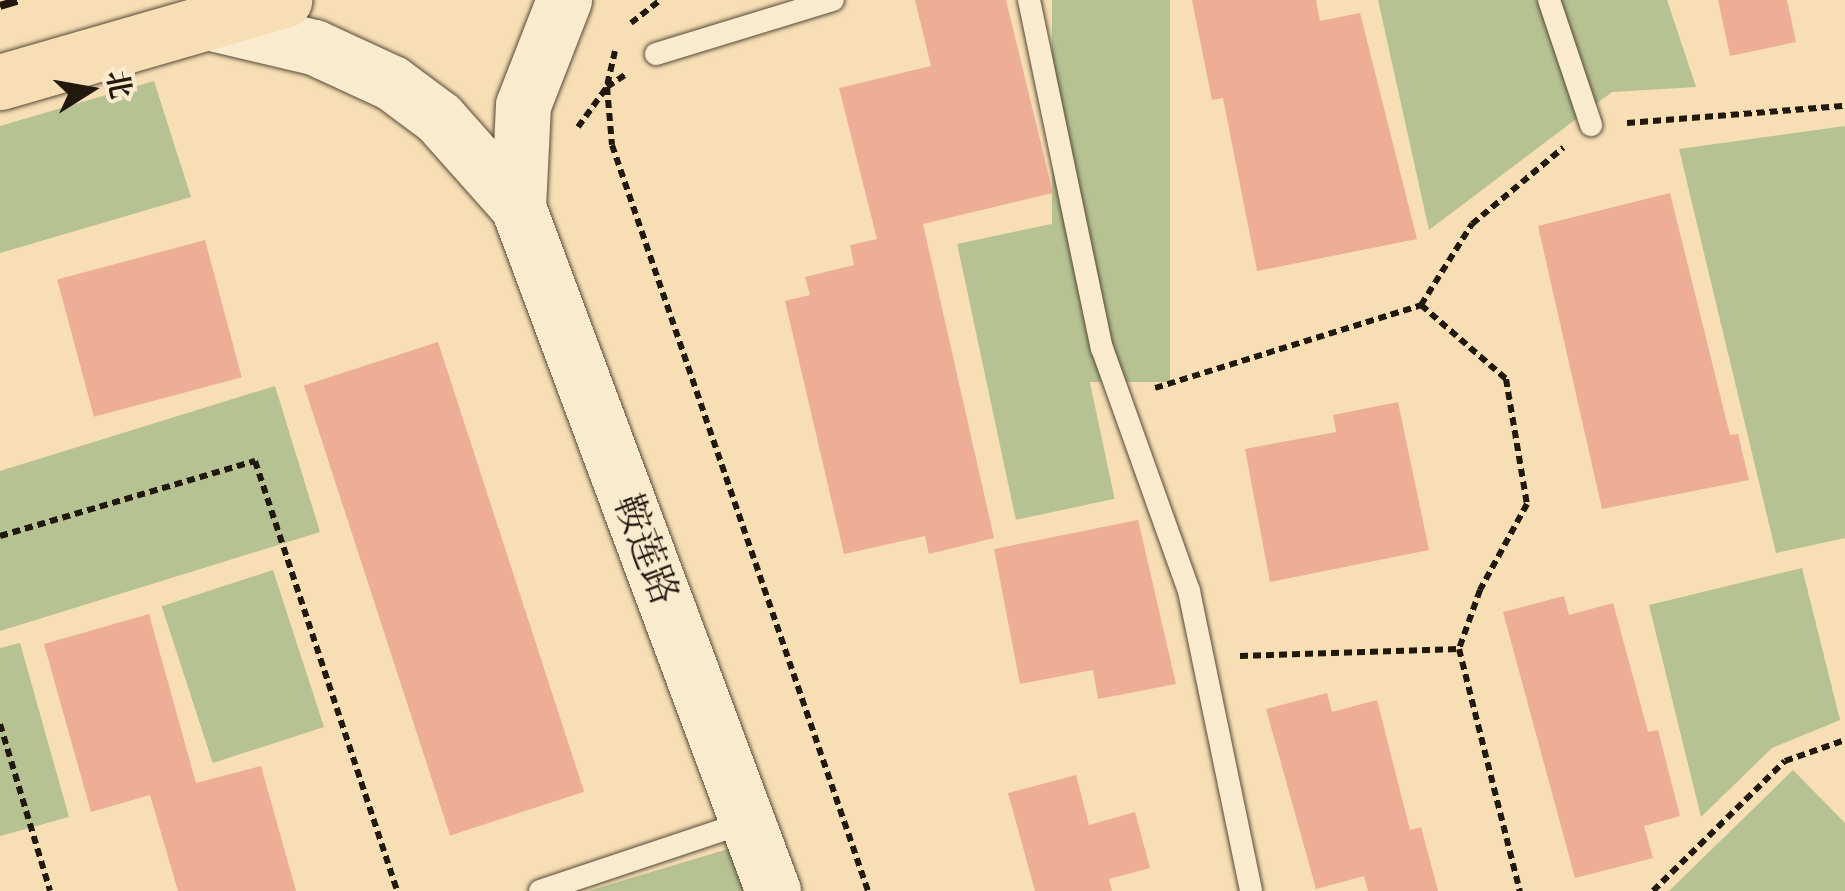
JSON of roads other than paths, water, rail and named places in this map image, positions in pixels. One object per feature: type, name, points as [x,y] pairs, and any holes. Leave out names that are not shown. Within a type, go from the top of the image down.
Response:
[{"type":"highway","points":[[0,82],[284,0]]},
{"type":"street","points":[[518,207],[523,105],[564,0]]},
{"type":"street","points":[[207,22],[314,47],[392,83],[439,118],[518,207]]},
{"type":"street","name":"鞍莲路","points":[[518,207],[773,891]]},
{"type":"lane","points":[[656,54],[833,0]]},
{"type":"lane","points":[[1029,0],[1102,348],[1189,592],[1251,891]]},
{"type":"lane","points":[[1549,0],[1590,126]]},
{"type":"lane","points":[[540,891],[749,822]]},
{"type":"railway","points":[[0,6],[20,0]]}]
